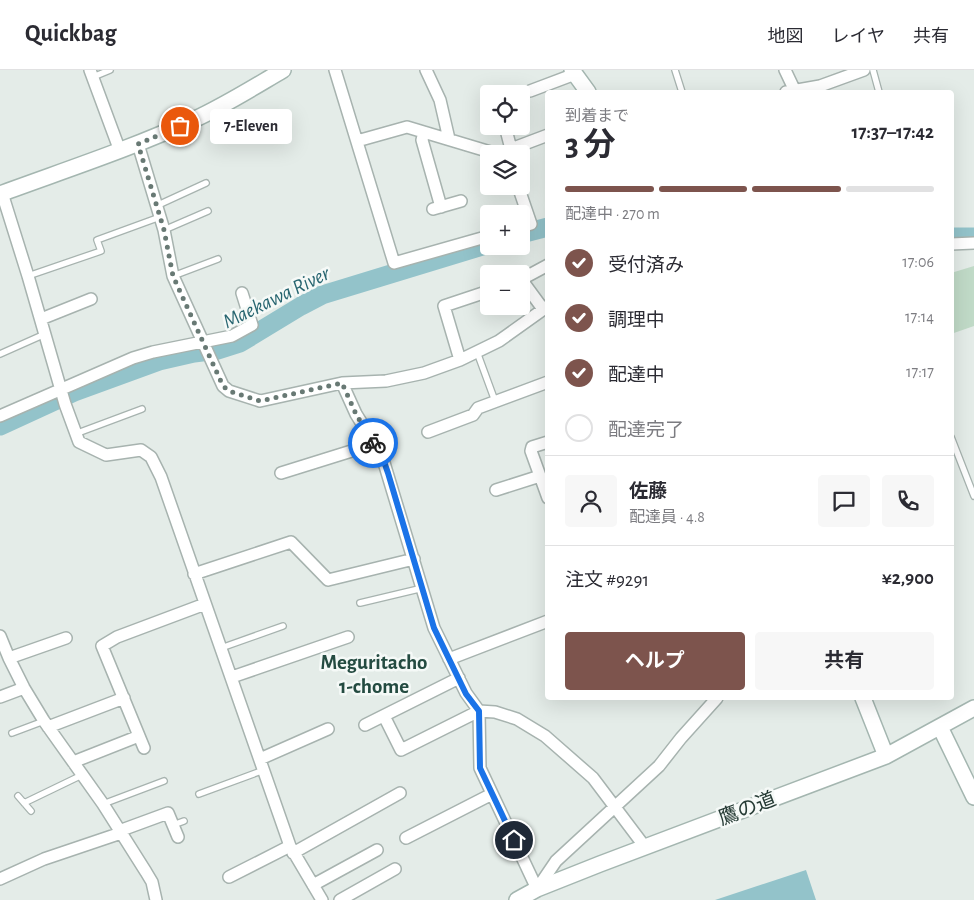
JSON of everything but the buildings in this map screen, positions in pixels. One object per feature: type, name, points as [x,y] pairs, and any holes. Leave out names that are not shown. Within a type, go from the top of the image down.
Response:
[{"type":"street","points":[[283,70],[194,120],[120,151],[1,193],[75,434],[79,442],[106,455],[141,450],[151,457],[161,477],[291,849],[322,900]]},
{"type":"street","points":[[335,70],[394,263],[480,239]]},
{"type":"street","points":[[426,70],[440,100],[449,139]]},
{"type":"street","points":[[785,70],[790,90]]},
{"type":"street","points":[[801,90],[820,86],[864,70]]},
{"type":"street","points":[[530,92],[573,72],[586,90]]},
{"type":"street","points":[[91,74],[120,151]]},
{"type":"street","points":[[357,141],[407,127],[480,149]]},
{"type":"street","points":[[424,132],[422,140],[437,208],[461,201]]},
{"type":"street","points":[[524,145],[545,136]]},
{"type":"street","points":[[138,144],[164,230],[173,276],[223,386],[229,391],[260,401],[342,383],[386,381],[424,373],[460,360],[499,341],[545,307],[530,289]]},
{"type":"street","points":[[954,244],[974,243]]},
{"type":"street","points":[[530,275],[545,267]]},
{"type":"street","points":[[0,416],[62,396],[133,358],[153,352],[206,348],[232,336],[252,325],[242,294]]},
{"type":"street","points":[[460,360],[444,306],[480,295]]},
{"type":"street","points":[[41,319],[91,299]]},
{"type":"street","points":[[342,383],[356,414],[382,456],[434,628],[466,694],[479,711],[480,768],[537,889]]},
{"type":"street","points":[[428,432],[473,415],[478,408],[545,383]]},
{"type":"street","points":[[545,443],[532,447],[531,451],[545,490]]},
{"type":"street","points":[[281,473],[374,444]]},
{"type":"street","points":[[496,490],[540,476]]},
{"type":"street","points":[[194,574],[291,542],[328,580],[414,559]]},
{"type":"street","points":[[144,748],[102,646],[117,638],[205,604]]},
{"type":"street","points":[[449,659],[545,622]]},
{"type":"street","points":[[0,636],[8,658],[24,688],[46,724],[103,804],[152,882],[156,900]]},
{"type":"street","points":[[232,677],[348,637]]},
{"type":"street","points":[[8,658],[66,638]]},
{"type":"street","points":[[365,726],[458,678]]},
{"type":"street","points":[[0,697],[24,688]]},
{"type":"street","points":[[46,724],[124,698]]},
{"type":"street","points":[[537,889],[556,861],[659,766],[715,700]]},
{"type":"street","points":[[863,700],[886,756]]},
{"type":"street","name":"鷹の道","points":[[517,900],[537,889],[644,847],[886,756],[974,708]]},
{"type":"street","points":[[384,716],[401,750],[479,711],[495,712],[517,719],[545,736],[593,778],[644,847]]},
{"type":"street","points":[[940,727],[974,797]]},
{"type":"street","points":[[262,765],[328,729]]},
{"type":"street","points":[[73,762],[139,736]]},
{"type":"street","points":[[229,877],[249,872],[400,793]]},
{"type":"street","points":[[406,838],[492,794]]},
{"type":"street","points":[[0,879],[44,859],[120,832],[168,812],[178,823],[178,837]]},
{"type":"street","points":[[313,885],[360,854],[377,850]]},
{"type":"street","points":[[340,900],[388,870]]},
{"type":"lane","points":[[91,74],[110,70]]},
{"type":"lane","points":[[675,70],[681,90]]},
{"type":"lane","points":[[873,70],[878,90]]},
{"type":"lane","points":[[156,206],[206,183]]},
{"type":"lane","points":[[164,230],[208,211]]},
{"type":"lane","points":[[28,276],[101,251],[97,240],[160,217]]},
{"type":"lane","points":[[173,276],[218,259]]},
{"type":"lane","points":[[0,354],[45,334]]},
{"type":"lane","points":[[477,352],[495,401]]},
{"type":"lane","points":[[75,434],[142,409]]},
{"type":"lane","points":[[954,445],[974,496]]},
{"type":"lane","points":[[360,603],[422,588]]},
{"type":"lane","points":[[221,648],[283,626]]},
{"type":"lane","points":[[12,733],[46,724]]},
{"type":"lane","points":[[199,794],[262,765]]},
{"type":"lane","points":[[24,803],[82,775]]},
{"type":"lane","points":[[103,804],[164,781]]},
{"type":"lane","points":[[18,796],[31,811]]},
{"type":"green space","points":[[974,266],[974,326],[954,333],[954,272]]},
{"type":"water","points":[[806,870],[816,900],[715,900]]},
{"type":"waterway","name":"Maekawa River","points":[[530,232],[545,228]]},
{"type":"waterway","name":"Maekawa River","points":[[954,237],[974,237]]},
{"type":"waterway","name":"Maekawa River","points":[[0,426],[74,392],[159,361],[218,350],[240,343],[322,295],[480,247]]},
{"type":"way so far","points":[[180,126],[138,144],[164,230],[173,276],[223,386],[229,391],[260,401],[342,383],[356,414],[373,443]]},
{"type":"place","name":"7-Eleven","points":[[180,126]]},
{"type":"district","name":"Meguritacho 1-chome","points":[[374,674]]},
{"type":"route","points":[[373,443],[382,456],[388,473],[434,628],[466,694],[479,711],[480,768],[514,840]]}]
